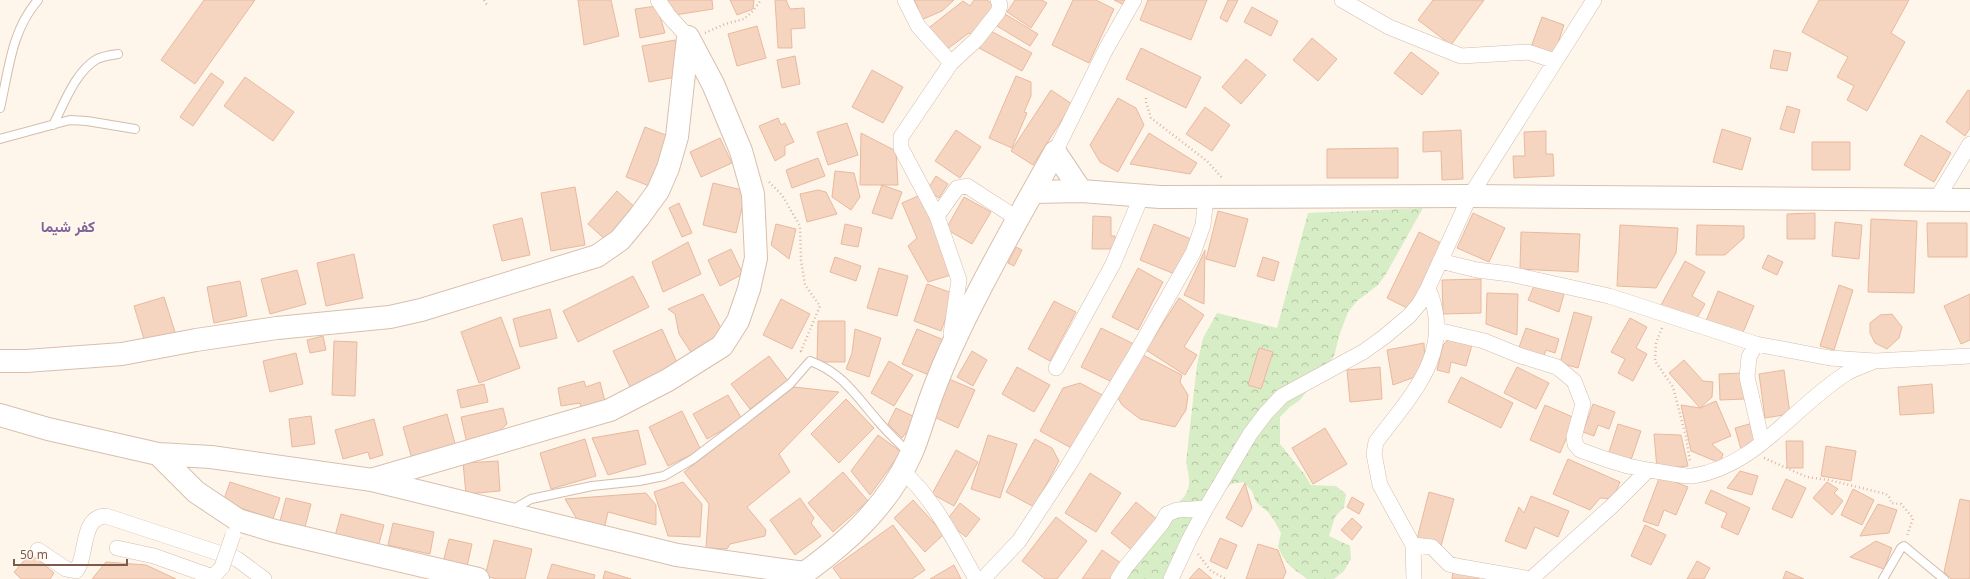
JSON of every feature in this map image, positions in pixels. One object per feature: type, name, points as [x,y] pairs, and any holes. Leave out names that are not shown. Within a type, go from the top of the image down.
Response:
[{"type":"street","points":[[372,480],[610,410],[668,380],[722,346],[738,321],[749,289],[756,258],[753,194],[741,151],[713,84],[688,37],[668,15],[658,0]]},
{"type":"street","points":[[905,0],[918,26],[951,62]]},
{"type":"street","points":[[948,355],[959,280],[937,216],[901,148],[900,142],[908,127],[951,62],[976,40],[998,12],[1000,6],[998,0]]},
{"type":"street","points":[[0,415],[48,430],[158,454],[211,457],[372,480],[677,555],[800,576],[855,533],[877,508],[906,463],[948,355],[981,285],[1055,152],[1106,49],[1134,0]]},
{"type":"street","points":[[1342,0],[1389,27],[1461,56],[1528,52],[1542,55],[1555,61]]},
{"type":"street","points":[[1171,579],[1206,508],[1250,434],[1266,413],[1282,396],[1363,352],[1409,316],[1428,288],[1470,196],[1594,0]]},
{"type":"street","points":[[0,361],[26,361],[122,354],[196,340],[276,328],[390,317],[421,310],[597,256],[620,240],[639,217],[658,191],[668,168],[677,137],[688,37]]},
{"type":"street","points":[[1936,200],[1970,144]]},
{"type":"street","points":[[1055,152],[1081,191]]},
{"type":"street","points":[[937,216],[957,188],[967,186],[1018,219]]},
{"type":"street","points":[[1033,192],[1081,191],[1160,197],[1239,198],[1470,196],[1970,200]]},
{"type":"street","points":[[1056,368],[1113,264],[1142,195]]},
{"type":"street","points":[[983,579],[1019,541],[1067,468],[1134,358],[1193,253],[1203,225],[1206,197]]},
{"type":"street","points":[[1440,261],[1477,270],[1510,274],[1603,295],[1756,344],[1830,358],[1875,361],[1970,356]]},
{"type":"street","points":[[1414,579],[1413,545],[1380,485],[1374,454],[1376,442],[1420,384],[1432,357],[1436,330],[1434,301],[1428,288]]},
{"type":"street","points":[[1436,330],[1484,341],[1521,356],[1557,367],[1574,381],[1583,404],[1574,437],[1575,444],[1580,450],[1628,466],[1692,476],[1723,467],[1751,452],[1847,372],[1875,361]]},
{"type":"street","points":[[1756,344],[1749,357],[1747,377],[1762,442]]},
{"type":"street","points":[[158,454],[235,528],[297,537],[478,579]]},
{"type":"street","points":[[196,492],[194,481],[197,470],[211,457]]},
{"type":"street","points":[[906,463],[917,486],[950,534],[976,579]]},
{"type":"street","points":[[1413,545],[1432,547],[1449,564],[1481,572],[1531,579],[1612,506],[1648,470]]},
{"type":"street","points":[[1118,579],[1125,568],[1162,523],[1166,514],[1177,510],[1206,508]]},
{"type":"street","points":[[38,550],[70,571],[77,569],[89,526],[100,516],[113,517],[237,560],[264,579]]},
{"type":"street","points":[[118,548],[154,556],[213,577],[222,567],[235,528]]},
{"type":"lane","points":[[0,108],[12,48],[22,21],[38,0]]},
{"type":"lane","points":[[53,125],[77,79],[86,68],[98,58],[118,54]]},
{"type":"lane","points":[[0,139],[70,120],[87,121],[135,129]]},
{"type":"lane","points":[[508,513],[520,503],[531,499],[592,486],[639,481],[664,476],[693,459],[790,384],[810,361],[837,375],[848,384],[880,423],[906,463]]},
{"type":"lane","points":[[1883,579],[1901,548],[1904,546],[1944,579]]},
{"type":"path","points":[[484,0],[487,6]]},
{"type":"path","points":[[688,37],[744,19],[761,0]]},
{"type":"path","points":[[1146,98],[1152,118],[1207,162],[1239,198]]},
{"type":"path","points":[[766,179],[782,195],[800,226],[801,260],[805,285],[820,306],[801,351],[810,361]]},
{"type":"path","points":[[1667,315],[1656,342],[1655,361],[1673,387],[1686,437],[1692,476]]},
{"type":"path","points":[[1751,452],[1807,477],[1829,480],[1886,494],[1890,498],[1891,503],[1901,504],[1913,518],[1904,546]]},
{"type":"path","points":[[1189,540],[1211,571],[1226,579]]},
{"type":"green space","points":[[1423,208],[1386,274],[1378,285],[1357,301],[1348,312],[1340,333],[1334,356],[1300,400],[1280,417],[1280,444],[1305,475],[1311,485],[1336,486],[1346,494],[1344,507],[1335,517],[1329,536],[1350,546],[1351,559],[1344,571],[1334,579],[1307,579],[1291,567],[1283,557],[1278,547],[1281,533],[1275,522],[1268,512],[1256,502],[1252,491],[1243,482],[1231,484],[1222,494],[1170,579],[1125,579],[1176,504],[1188,490],[1189,474],[1186,462],[1197,365],[1203,338],[1217,313],[1277,328],[1308,213]]},
{"type":"building","points":[[204,0],[255,0],[195,84],[161,60]]},
{"type":"building","points":[[578,0],[611,0],[619,36],[584,45]]},
{"type":"building","points":[[666,0],[712,0],[713,9],[675,15]]},
{"type":"building","points":[[730,0],[754,0],[753,9],[737,15]]},
{"type":"building","points":[[775,0],[786,0],[790,9],[804,8],[805,28],[791,29],[792,48],[778,48]]},
{"type":"building","points":[[914,0],[954,0],[942,11],[921,20]]},
{"type":"building","points":[[974,0],[987,0],[996,6],[975,37],[969,33],[946,50],[926,30],[963,1],[970,6]]},
{"type":"building","points":[[1015,0],[1042,0],[1047,3],[1031,28],[1007,12]]},
{"type":"building","points":[[1073,0],[1096,0],[1114,9],[1089,63],[1052,45]]},
{"type":"building","points":[[1114,0],[1126,0],[1124,5]]},
{"type":"building","points":[[1148,0],[1207,0],[1191,40],[1140,20]]},
{"type":"building","points":[[1228,0],[1238,0],[1227,22],[1220,18]]},
{"type":"building","points":[[1433,0],[1484,0],[1451,45],[1418,20]]},
{"type":"building","points":[[1819,0],[1909,0],[1891,33],[1905,42],[1867,111],[1847,100],[1854,86],[1837,77],[1848,57],[1802,32]]},
{"type":"building","points":[[657,6],[665,33],[640,38],[635,9]]},
{"type":"building","points":[[1252,7],[1278,21],[1271,36],[1244,22]]},
{"type":"building","points":[[1005,14],[1038,34],[1030,46],[997,26]]},
{"type":"building","points":[[1542,17],[1564,25],[1554,55],[1531,47]]},
{"type":"building","points":[[757,26],[766,58],[737,66],[728,34]]},
{"type":"building","points":[[989,30],[1032,53],[1022,71],[979,48]]},
{"type":"building","points":[[1312,38],[1337,59],[1318,81],[1293,60]]},
{"type":"building","points":[[675,40],[681,76],[649,82],[642,46]]},
{"type":"building","points":[[1141,48],[1201,77],[1186,108],[1126,79]]},
{"type":"building","points":[[1774,50],[1791,53],[1787,71],[1770,68]]},
{"type":"building","points":[[1411,52],[1439,73],[1422,95],[1394,73]]},
{"type":"building","points":[[795,56],[800,84],[782,88],[777,60]]},
{"type":"building","points":[[1246,59],[1266,75],[1241,104],[1222,87]]},
{"type":"building","points":[[872,70],[903,87],[883,123],[852,107]]},
{"type":"building","points":[[211,73],[224,82],[193,126],[180,117]]},
{"type":"building","points":[[1016,76],[1031,82],[1031,96],[1024,112],[1027,113],[1012,148],[989,138]]},
{"type":"building","points":[[245,77],[294,112],[273,141],[224,106]]},
{"type":"building","points":[[1051,90],[1072,104],[1033,165],[1011,151]]},
{"type":"building","points":[[1968,90],[1970,91],[1970,128],[1965,136],[1946,122]]},
{"type":"building","points":[[1118,98],[1136,108],[1144,125],[1118,172],[1100,162],[1090,145]]},
{"type":"building","points":[[1787,106],[1800,110],[1794,133],[1780,129]]},
{"type":"building","points":[[1205,107],[1230,125],[1212,151],[1186,134]]},
{"type":"building","points":[[778,118],[781,125],[785,123],[794,142],[785,146],[785,155],[775,161],[759,126]]},
{"type":"building","points":[[847,123],[858,155],[828,165],[817,132]]},
{"type":"building","points":[[645,127],[671,137],[652,187],[626,177]]},
{"type":"building","points":[[1722,129],[1751,138],[1742,170],[1713,162]]},
{"type":"building","points":[[956,130],[981,147],[960,178],[935,161]]},
{"type":"building","points":[[1461,130],[1463,179],[1442,180],[1441,151],[1423,152],[1423,132]]},
{"type":"building","points":[[1546,131],[1546,154],[1553,154],[1554,176],[1514,178],[1513,156],[1525,156],[1524,132]]},
{"type":"building","points":[[861,133],[896,151],[898,185],[860,185]]},
{"type":"building","points":[[1149,133],[1197,163],[1190,174],[1130,164]]},
{"type":"building","points":[[1921,135],[1951,153],[1934,182],[1904,165]]},
{"type":"building","points":[[720,138],[732,163],[701,177],[690,152]]},
{"type":"building","points":[[1812,142],[1850,142],[1850,170],[1812,170]]},
{"type":"building","points":[[1398,148],[1398,178],[1327,178],[1327,149]]},
{"type":"building","points":[[818,158],[825,176],[792,188],[786,170]]},
{"type":"building","points":[[835,171],[854,173],[860,197],[851,210],[832,197]]},
{"type":"building","points":[[936,176],[948,184],[939,198],[927,190]]},
{"type":"building","points":[[713,183],[746,191],[736,233],[703,225]]},
{"type":"building","points":[[882,185],[902,192],[892,219],[872,213]]},
{"type":"building","points":[[575,187],[585,245],[551,251],[541,193]]},
{"type":"building","points":[[818,190],[826,192],[837,214],[807,222],[800,194]]},
{"type":"building","points":[[617,191],[637,209],[608,242],[588,224]]},
{"type":"building","points":[[918,196],[934,222],[951,275],[928,282],[908,246],[917,238],[902,203]]},
{"type":"building","points":[[964,197],[991,212],[972,244],[946,229]]},
{"type":"building","points":[[679,203],[692,233],[682,237],[669,208]]},
{"type":"building","points":[[1218,211],[1248,219],[1235,267],[1206,259]]},
{"type":"building","points":[[1473,213],[1505,228],[1489,262],[1457,248]]},
{"type":"building","points":[[1815,213],[1815,239],[1787,239],[1787,214]]},
{"type":"building","points":[[1093,216],[1111,217],[1111,236],[1115,236],[1115,249],[1092,249]]},
{"type":"building","points":[[522,218],[530,255],[502,261],[493,225]]},
{"type":"building","points":[[1871,219],[1917,221],[1914,293],[1868,292]]},
{"type":"building","points":[[1835,222],[1862,225],[1859,259],[1832,256]]},
{"type":"building","points":[[1927,223],[1967,223],[1967,257],[1928,257]]},
{"type":"building","points":[[776,224],[796,229],[789,259],[771,245]]},
{"type":"building","points":[[845,224],[862,228],[858,247],[841,244]]},
{"type":"building","points":[[1154,224],[1191,239],[1177,275],[1140,260]]},
{"type":"building","points":[[1620,225],[1678,228],[1676,253],[1656,288],[1617,286]]},
{"type":"building","points":[[1697,225],[1744,226],[1744,238],[1725,255],[1696,255]]},
{"type":"building","points":[[1419,232],[1443,244],[1411,310],[1387,298]]},
{"type":"building","points":[[1521,232],[1580,234],[1578,272],[1520,269]]},
{"type":"building","points":[[688,242],[701,274],[663,292],[652,262]]},
{"type":"building","points":[[1016,247],[1022,250],[1014,266],[1008,263]]},
{"type":"building","points":[[731,249],[743,274],[720,286],[708,260]]},
{"type":"building","points":[[1205,250],[1204,304],[1184,295]]},
{"type":"building","points":[[354,254],[363,298],[326,306],[317,263]]},
{"type":"building","points":[[1768,255],[1783,262],[1777,275],[1762,268]]},
{"type":"building","points":[[835,257],[861,266],[856,281],[830,272]]},
{"type":"building","points":[[1263,257],[1279,262],[1274,281],[1257,276]]},
{"type":"building","points":[[1685,261],[1705,272],[1692,296],[1705,304],[1694,323],[1661,305]]},
{"type":"building","points":[[879,268],[908,276],[897,316],[867,308]]},
{"type":"building","points":[[1138,268],[1163,282],[1138,330],[1112,317]]},
{"type":"building","points":[[297,270],[306,304],[270,314],[261,279]]},
{"type":"building","points":[[633,276],[649,307],[578,342],[563,311]]},
{"type":"building","points":[[1481,279],[1481,313],[1443,314],[1442,280]]},
{"type":"building","points":[[240,281],[247,316],[214,323],[207,287]]},
{"type":"building","points":[[927,284],[955,294],[941,331],[914,321]]},
{"type":"building","points":[[1839,285],[1853,290],[1834,350],[1820,346]]},
{"type":"building","points":[[1534,286],[1564,294],[1559,312],[1528,300]]},
{"type":"building","points":[[1718,291],[1754,306],[1742,335],[1706,321]]},
{"type":"building","points":[[1487,293],[1518,294],[1517,335],[1486,324]]},
{"type":"building","points":[[703,294],[723,332],[694,357],[679,334],[675,314],[668,309]]},
{"type":"building","points":[[1970,294],[1970,340],[1961,344],[1944,306]]},
{"type":"building","points":[[164,297],[175,332],[168,334],[171,341],[147,349],[134,306]]},
{"type":"building","points":[[1179,298],[1204,315],[1184,347],[1197,355],[1185,375],[1146,350]]},
{"type":"building","points":[[781,299],[810,314],[792,349],[763,335]]},
{"type":"building","points":[[1054,301],[1076,312],[1050,361],[1028,349]]},
{"type":"building","points":[[550,309],[557,338],[520,347],[513,319]]},
{"type":"building","points":[[1574,312],[1592,317],[1578,368],[1560,363]]},
{"type":"building","points":[[1892,314],[1902,327],[1899,338],[1887,349],[1875,343],[1870,333],[1870,323],[1880,315]]},
{"type":"building","points":[[501,317],[520,368],[479,383],[461,332]]},
{"type":"building","points":[[1630,318],[1647,327],[1636,348],[1647,354],[1633,381],[1618,373],[1625,359],[1611,352]]},
{"type":"building","points":[[818,321],[845,321],[845,362],[817,362]]},
{"type":"building","points":[[1101,328],[1134,344],[1114,383],[1081,367]]},
{"type":"building","points":[[1526,328],[1559,339],[1555,353],[1546,350],[1543,359],[1518,350]]},
{"type":"building","points":[[662,329],[679,367],[631,389],[613,351]]},
{"type":"building","points":[[855,329],[881,338],[869,377],[846,369],[852,353]]},
{"type":"building","points":[[917,329],[944,340],[929,375],[902,364]]},
{"type":"building","points":[[323,336],[326,350],[310,353],[307,340]]},
{"type":"building","points":[[1449,339],[1472,345],[1466,366],[1451,362],[1449,373],[1437,370],[1443,345]]},
{"type":"building","points":[[334,341],[357,342],[355,396],[332,395]]},
{"type":"building","points":[[1424,343],[1425,364],[1415,377],[1393,385],[1387,350]]},
{"type":"building","points":[[1259,348],[1273,352],[1261,389],[1248,385]]},
{"type":"building","points":[[972,351],[987,360],[973,386],[957,377]]},
{"type":"building","points":[[296,353],[303,384],[270,392],[263,361]]},
{"type":"building","points":[[1143,355],[1182,375],[1180,382],[1188,395],[1186,410],[1175,427],[1140,419],[1122,405],[1118,398]]},
{"type":"building","points":[[769,356],[788,381],[750,409],[731,384]]},
{"type":"building","points":[[1684,360],[1703,381],[1713,382],[1712,397],[1700,408],[1669,373]]},
{"type":"building","points":[[889,361],[913,375],[894,406],[871,393]]},
{"type":"building","points":[[1017,367],[1050,385],[1034,412],[1002,394]]},
{"type":"building","points":[[1380,367],[1382,399],[1350,402],[1347,370]]},
{"type":"building","points":[[1517,367],[1549,383],[1536,409],[1504,393]]},
{"type":"building","points":[[1784,370],[1790,414],[1765,418],[1759,374]]},
{"type":"building","points":[[1743,373],[1745,399],[1720,400],[1719,374]]},
{"type":"building","points":[[1461,377],[1513,403],[1501,428],[1448,402]]},
{"type":"building","points":[[949,379],[975,390],[958,428],[932,416]]},
{"type":"building","points":[[584,381],[586,387],[600,382],[606,405],[582,412],[580,403],[561,406],[558,388]]},
{"type":"building","points":[[1080,383],[1104,396],[1075,450],[1040,431],[1063,388]]},
{"type":"building","points":[[484,384],[488,402],[461,408],[457,390]]},
{"type":"building","points":[[1932,384],[1934,413],[1900,415],[1898,387]]},
{"type":"building","points":[[794,387],[839,392],[779,454],[790,472],[747,507],[766,530],[765,536],[730,544],[727,549],[706,548],[709,504],[684,472]]},
{"type":"building","points":[[728,395],[742,419],[707,439],[693,414]]},
{"type":"building","points":[[846,399],[874,428],[839,463],[811,434]]},
{"type":"building","points":[[1716,401],[1731,436],[1712,444],[1723,454],[1720,463],[1691,451],[1681,405],[1700,408]]},
{"type":"building","points":[[1593,404],[1615,412],[1609,429],[1598,425],[1594,436],[1583,432]]},
{"type":"building","points":[[1545,405],[1575,418],[1560,453],[1530,440]]},
{"type":"building","points":[[503,408],[507,424],[497,433],[467,444],[461,417]]},
{"type":"building","points":[[896,408],[917,418],[902,438],[888,424]]},
{"type":"building","points":[[682,411],[701,450],[668,466],[649,427]]},
{"type":"building","points":[[447,414],[456,447],[412,459],[403,427]]},
{"type":"building","points":[[311,416],[315,444],[292,447],[289,419]]},
{"type":"building","points":[[374,419],[383,455],[370,459],[368,452],[343,459],[335,430]]},
{"type":"building","points":[[1753,423],[1759,444],[1741,449],[1735,428]]},
{"type":"building","points":[[1618,424],[1641,431],[1630,463],[1608,455]]},
{"type":"building","points":[[1325,428],[1347,464],[1313,484],[1292,448]]},
{"type":"building","points":[[638,430],[646,464],[608,475],[592,438]]},
{"type":"building","points":[[1654,434],[1681,435],[1688,466],[1657,469]]},
{"type":"building","points":[[878,435],[901,452],[870,495],[851,471]]},
{"type":"building","points":[[988,435],[1017,444],[1000,498],[971,489]]},
{"type":"building","points":[[585,439],[596,476],[551,489],[540,453]]},
{"type":"building","points":[[1035,439],[1052,448],[1059,461],[1034,507],[1006,492]]},
{"type":"building","points":[[1786,441],[1803,441],[1803,468],[1787,468]]},
{"type":"building","points":[[1826,446],[1856,451],[1851,481],[1821,476]]},
{"type":"building","points":[[956,450],[978,462],[954,506],[932,494]]},
{"type":"building","points":[[1568,459],[1620,482],[1613,499],[1600,498],[1590,510],[1553,494]]},
{"type":"building","points":[[498,461],[500,491],[466,494],[463,463]]},
{"type":"building","points":[[1740,471],[1758,476],[1752,495],[1727,488]]},
{"type":"building","points":[[843,472],[868,501],[833,532],[808,503]]},
{"type":"building","points":[[1090,473],[1121,493],[1096,532],[1065,513]]},
{"type":"building","points":[[1660,476],[1688,487],[1676,515],[1664,510],[1658,526],[1643,521]]},
{"type":"building","points":[[1786,479],[1806,488],[1792,518],[1772,509]]},
{"type":"building","points":[[230,482],[280,498],[273,519],[223,502]]},
{"type":"building","points":[[683,482],[702,504],[700,537],[668,536],[654,492]]},
{"type":"building","points":[[1827,482],[1838,489],[1834,493],[1843,501],[1832,515],[1813,498]]},
{"type":"building","points":[[1245,483],[1252,508],[1242,527],[1226,518]]},
{"type":"building","points":[[1853,489],[1874,500],[1862,525],[1841,515]]},
{"type":"building","points":[[1711,490],[1750,508],[1738,535],[1721,527],[1727,513],[1705,503]]},
{"type":"building","points":[[1429,492],[1454,499],[1441,546],[1417,539]]},
{"type":"building","points":[[646,493],[656,505],[656,525],[608,512],[604,529],[578,521],[565,499]]},
{"type":"building","points":[[1531,496],[1569,511],[1558,537],[1535,527],[1526,549],[1505,541],[1519,507],[1524,513]]},
{"type":"building","points":[[1352,497],[1364,504],[1359,514],[1347,507]]},
{"type":"building","points":[[286,498],[311,504],[304,531],[279,525]]},
{"type":"building","points":[[800,498],[814,518],[811,523],[821,536],[795,555],[770,520]]},
{"type":"building","points":[[1960,499],[1970,501],[1970,575],[1969,579],[1951,579],[1944,572]]},
{"type":"building","points":[[913,500],[944,534],[925,552],[894,518]]},
{"type":"building","points":[[1136,502],[1158,520],[1133,551],[1111,533]]},
{"type":"building","points":[[960,503],[980,519],[966,537],[946,521]]},
{"type":"building","points":[[1878,504],[1897,510],[1889,533],[1860,536]]},
{"type":"building","points":[[341,514],[384,525],[378,547],[335,536]]},
{"type":"building","points":[[1056,517],[1087,541],[1057,579],[1045,579],[1022,561]]},
{"type":"building","points":[[1352,518],[1362,527],[1352,540],[1341,530]]},
{"type":"building","points":[[393,523],[434,532],[430,554],[388,545]]},
{"type":"building","points":[[893,525],[925,570],[912,579],[841,579],[833,568]]},
{"type":"building","points":[[1645,525],[1666,535],[1651,565],[1631,556]]},
{"type":"building","points":[[1220,538],[1237,545],[1227,569],[1210,561]]},
{"type":"building","points":[[449,539],[472,544],[466,571],[442,566]]},
{"type":"building","points":[[494,540],[532,549],[525,579],[497,579],[485,576]]},
{"type":"building","points":[[1876,541],[1892,548],[1884,569],[1850,557]]},
{"type":"building","points":[[1258,544],[1278,550],[1286,572],[1283,579],[1246,579]]},
{"type":"building","points":[[1102,550],[1124,565],[1115,579],[1082,579]]},
{"type":"building","points":[[31,553],[54,573],[50,579],[21,579],[14,572]]},
{"type":"building","points":[[1697,561],[1710,568],[1704,579],[1687,579]]},
{"type":"building","points":[[106,562],[146,565],[176,579],[92,579]]},
{"type":"building","points":[[552,564],[595,575],[594,579],[547,579]]},
{"type":"building","points":[[954,565],[961,579],[930,579]]},
{"type":"building","points":[[1199,568],[1212,579],[1189,579]]},
{"type":"building","points":[[605,571],[631,579],[603,579]]},
{"type":"building","points":[[1786,571],[1804,579],[1783,579]]},
{"type":"building","points":[[1453,572],[1480,575],[1479,579],[1452,579]]},
{"type":"district","name":"كفر شيما","points":[[68,227]]}]
